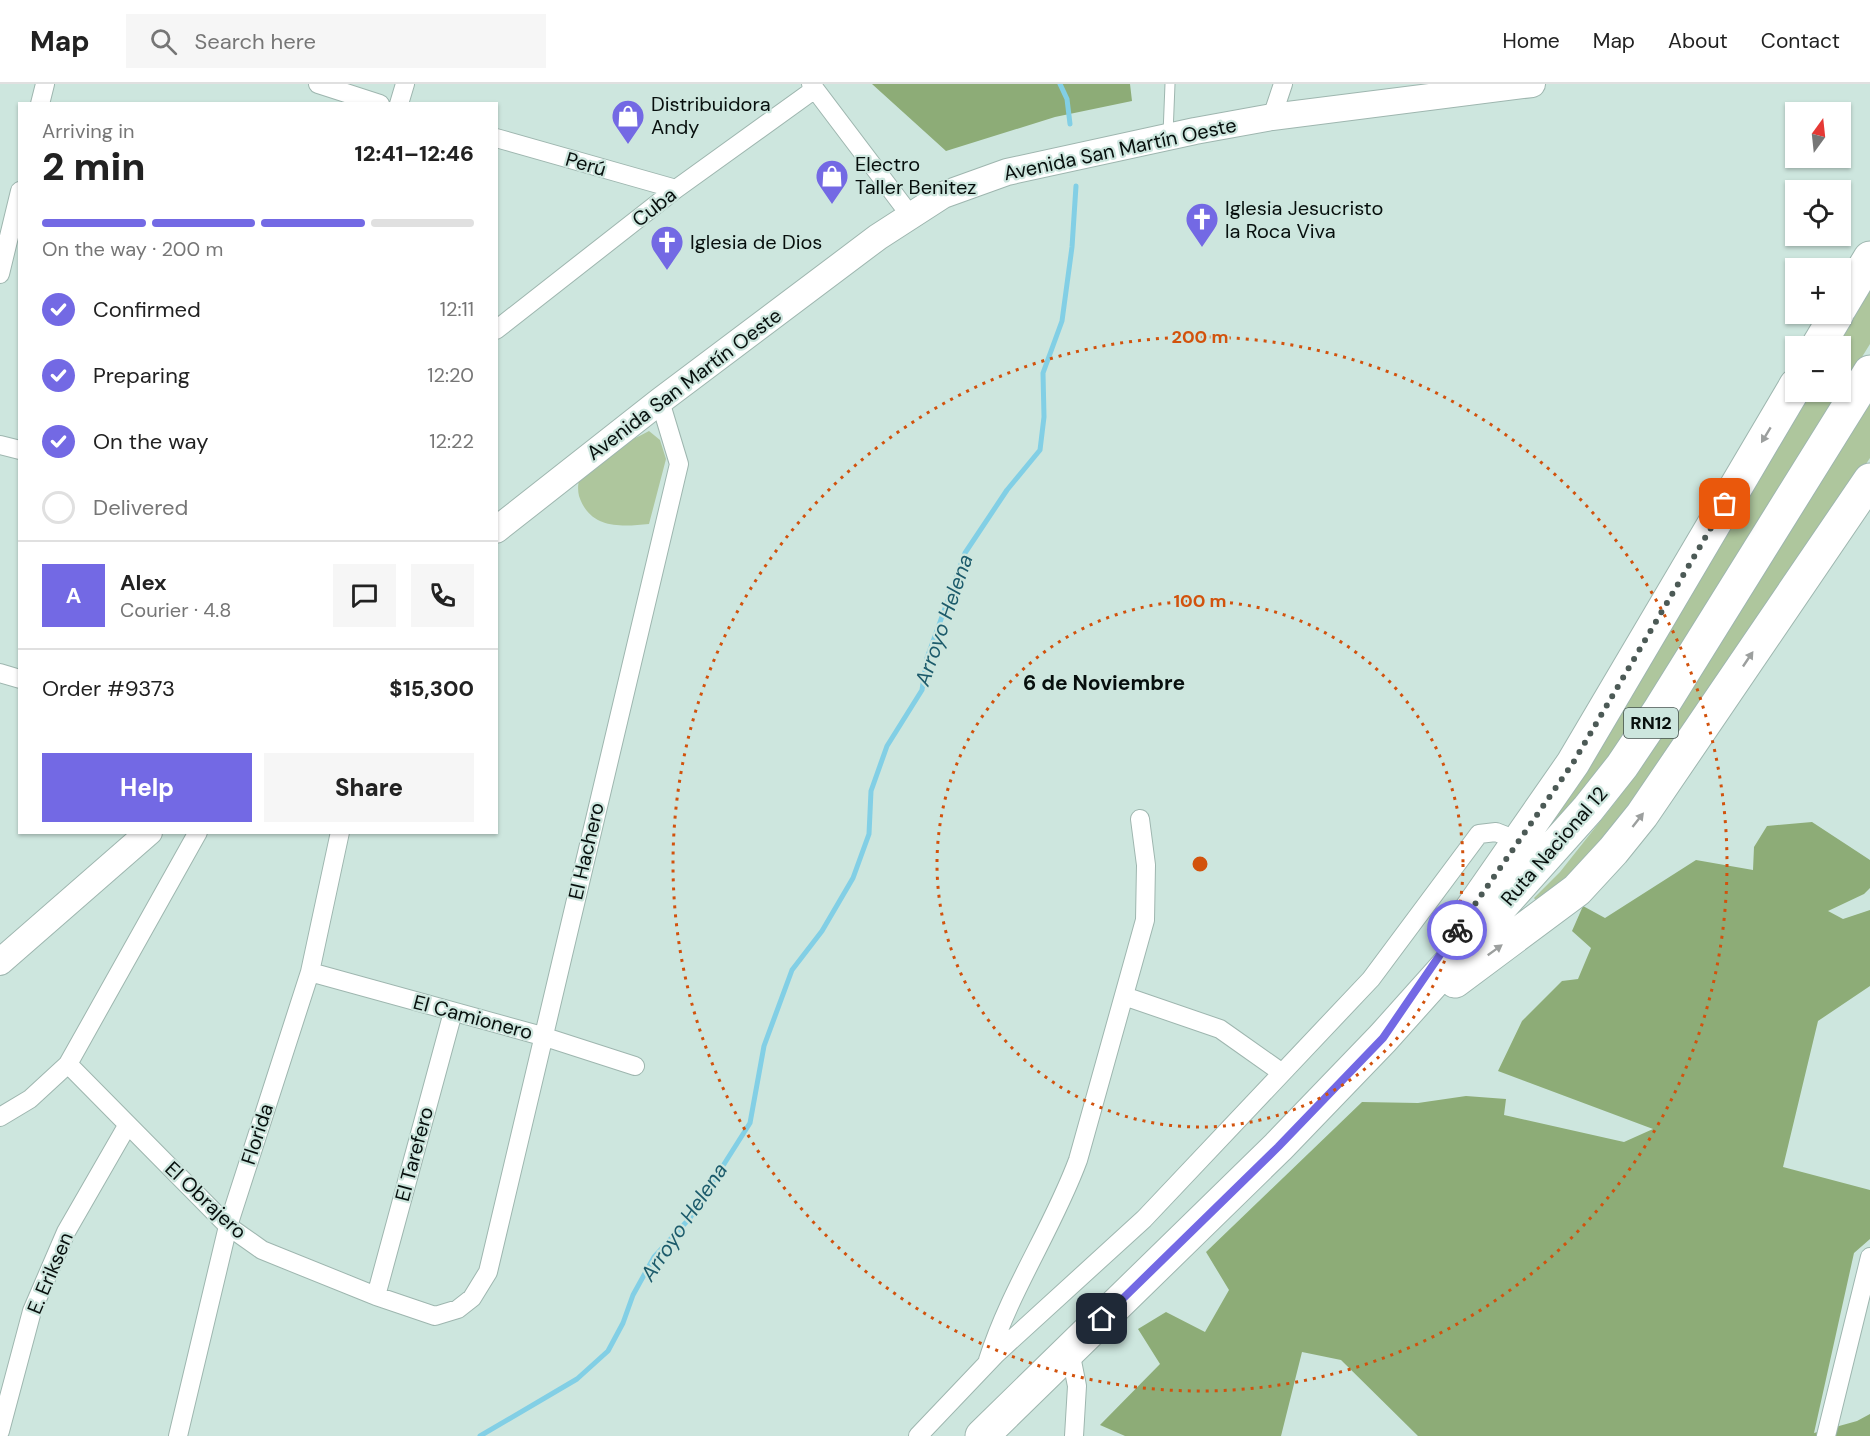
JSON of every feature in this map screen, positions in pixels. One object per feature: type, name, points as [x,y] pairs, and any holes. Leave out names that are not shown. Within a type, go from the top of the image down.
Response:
[{"type":"highway","points":[[1851,290],[1870,258]]},
{"type":"highway","name":"Ruta Nacional 12","points":[[982,1436],[1278,1147],[1383,1038],[1588,809],[1622,766],[1870,372]]},
{"type":"highway","points":[[1383,1038],[1573,763],[1786,402]]},
{"type":"highway","points":[[1383,1038],[1476,964],[1577,890],[1612,851],[1642,815],[1870,480]]},
{"type":"main road","name":"Avenida San Martín Oeste","points":[[498,528],[660,401],[910,215],[943,195],[1007,171],[1168,136],[1272,117],[1532,84]]},
{"type":"main road","points":[[0,962],[147,834]]},
{"type":"street","points":[[40,102],[45,84]]},
{"type":"street","points":[[318,84],[374,102]]},
{"type":"street","points":[[400,102],[405,84]]},
{"type":"street","points":[[1272,117],[1283,84]]},
{"type":"street","points":[[813,86],[910,215]]},
{"type":"street","name":"Cuba","points":[[498,328],[676,189],[813,86]]},
{"type":"street","name":"Perú","points":[[498,139],[676,189]]},
{"type":"street","points":[[0,274],[11,219],[18,197]]},
{"type":"street","name":"El Hachero","points":[[472,1298],[488,1272],[679,464],[660,401]]},
{"type":"street","points":[[0,445],[18,450]]},
{"type":"street","points":[[0,673],[18,678]]},
{"type":"street","points":[[987,1364],[997,1332],[1066,1194],[1078,1160],[1145,920],[1146,865],[1140,819]]},
{"type":"street","points":[[918,1436],[987,1364],[1144,1219],[1371,979],[1479,834],[1496,832],[1519,841]]},
{"type":"street","points":[[0,1117],[30,1099],[68,1064],[197,834]]},
{"type":"street","name":"Florida","points":[[178,1436],[228,1226],[310,972],[340,834]]},
{"type":"street","name":"El Camionero","points":[[310,972],[542,1036],[635,1065]]},
{"type":"street","points":[[1124,996],[1220,1029],[1281,1072]]},
{"type":"street","name":"El Tarefero","points":[[376,1296],[453,1012]]},
{"type":"street","name":"El Obrajero","points":[[68,1064],[228,1226],[262,1250],[376,1296],[435,1316],[459,1309],[472,1298]]},
{"type":"street","name":"E. Eriksen","points":[[0,1431],[32,1311],[66,1232],[128,1126]]},
{"type":"street","points":[[1826,1436],[1870,1257]]},
{"type":"street","points":[[1070,1351],[1077,1386],[1074,1436]]},
{"type":"lane","points":[[1168,136],[1170,84]]},
{"type":"green space","points":[[872,84],[1130,84],[1132,101],[1055,117],[946,151]]},
{"type":"green space","points":[[1870,280],[1870,344],[1851,375],[1851,336],[1837,336],[1844,324],[1851,324],[1851,312]]},
{"type":"green space","points":[[1799,402],[1834,402],[1648,702],[1579,807],[1523,856]]},
{"type":"green space","points":[[1870,403],[1870,458],[1632,809],[1541,907],[1534,898],[1560,872],[1617,800]]},
{"type":"green space","points":[[649,431],[660,440],[666,459],[649,524],[617,525],[598,520],[590,515],[579,496],[578,486],[581,475],[599,458]]},
{"type":"green space","points":[[1812,822],[1870,860],[1870,888],[1864,894],[1828,911],[1843,919],[1870,910],[1870,986],[1818,1021],[1783,1167],[1870,1190],[1870,1239],[1854,1253],[1814,1433],[1857,1421],[1870,1414],[1870,1436],[1418,1436],[1341,1360],[1302,1352],[1281,1436],[1125,1436],[1100,1425],[1160,1364],[1138,1329],[1166,1312],[1205,1332],[1229,1290],[1206,1252],[1362,1102],[1418,1103],[1466,1096],[1506,1099],[1504,1115],[1624,1142],[1653,1129],[1498,1071],[1522,1021],[1562,981],[1578,979],[1591,948],[1572,931],[1583,906],[1605,918],[1696,860],[1753,870],[1754,847],[1767,826]]},
{"type":"waterway","name":"Arroyo Helena","points":[[1060,84],[1067,99],[1070,124]]},
{"type":"waterway","name":"Arroyo Helena","points":[[480,1436],[577,1379],[608,1351],[623,1323],[633,1295],[654,1257],[690,1218],[750,1123],[764,1046],[792,970],[822,931],[853,878],[869,834],[871,791],[887,746],[922,690],[927,658],[965,553],[1007,490],[1040,450],[1044,417],[1043,373],[1062,321],[1072,247],[1076,186]]},
{"type":"way so far","points":[[1457,930],[1573,763],[1725,504]]},
{"type":"place","name":"Distribuidora Andy","points":[[628,145]]},
{"type":"place","name":"Electro Taller Benitez","points":[[832,205]]},
{"type":"place","name":"Iglesia Jesucristo la Roca Viva","points":[[1202,248]]},
{"type":"place","name":"Iglesia de Dios","points":[[667,271]]},
{"type":"district","name":"6 de Noviembre","points":[[1104,683]]},
{"type":"route","points":[[1102,1319],[1278,1147],[1383,1038],[1457,930]]}]
